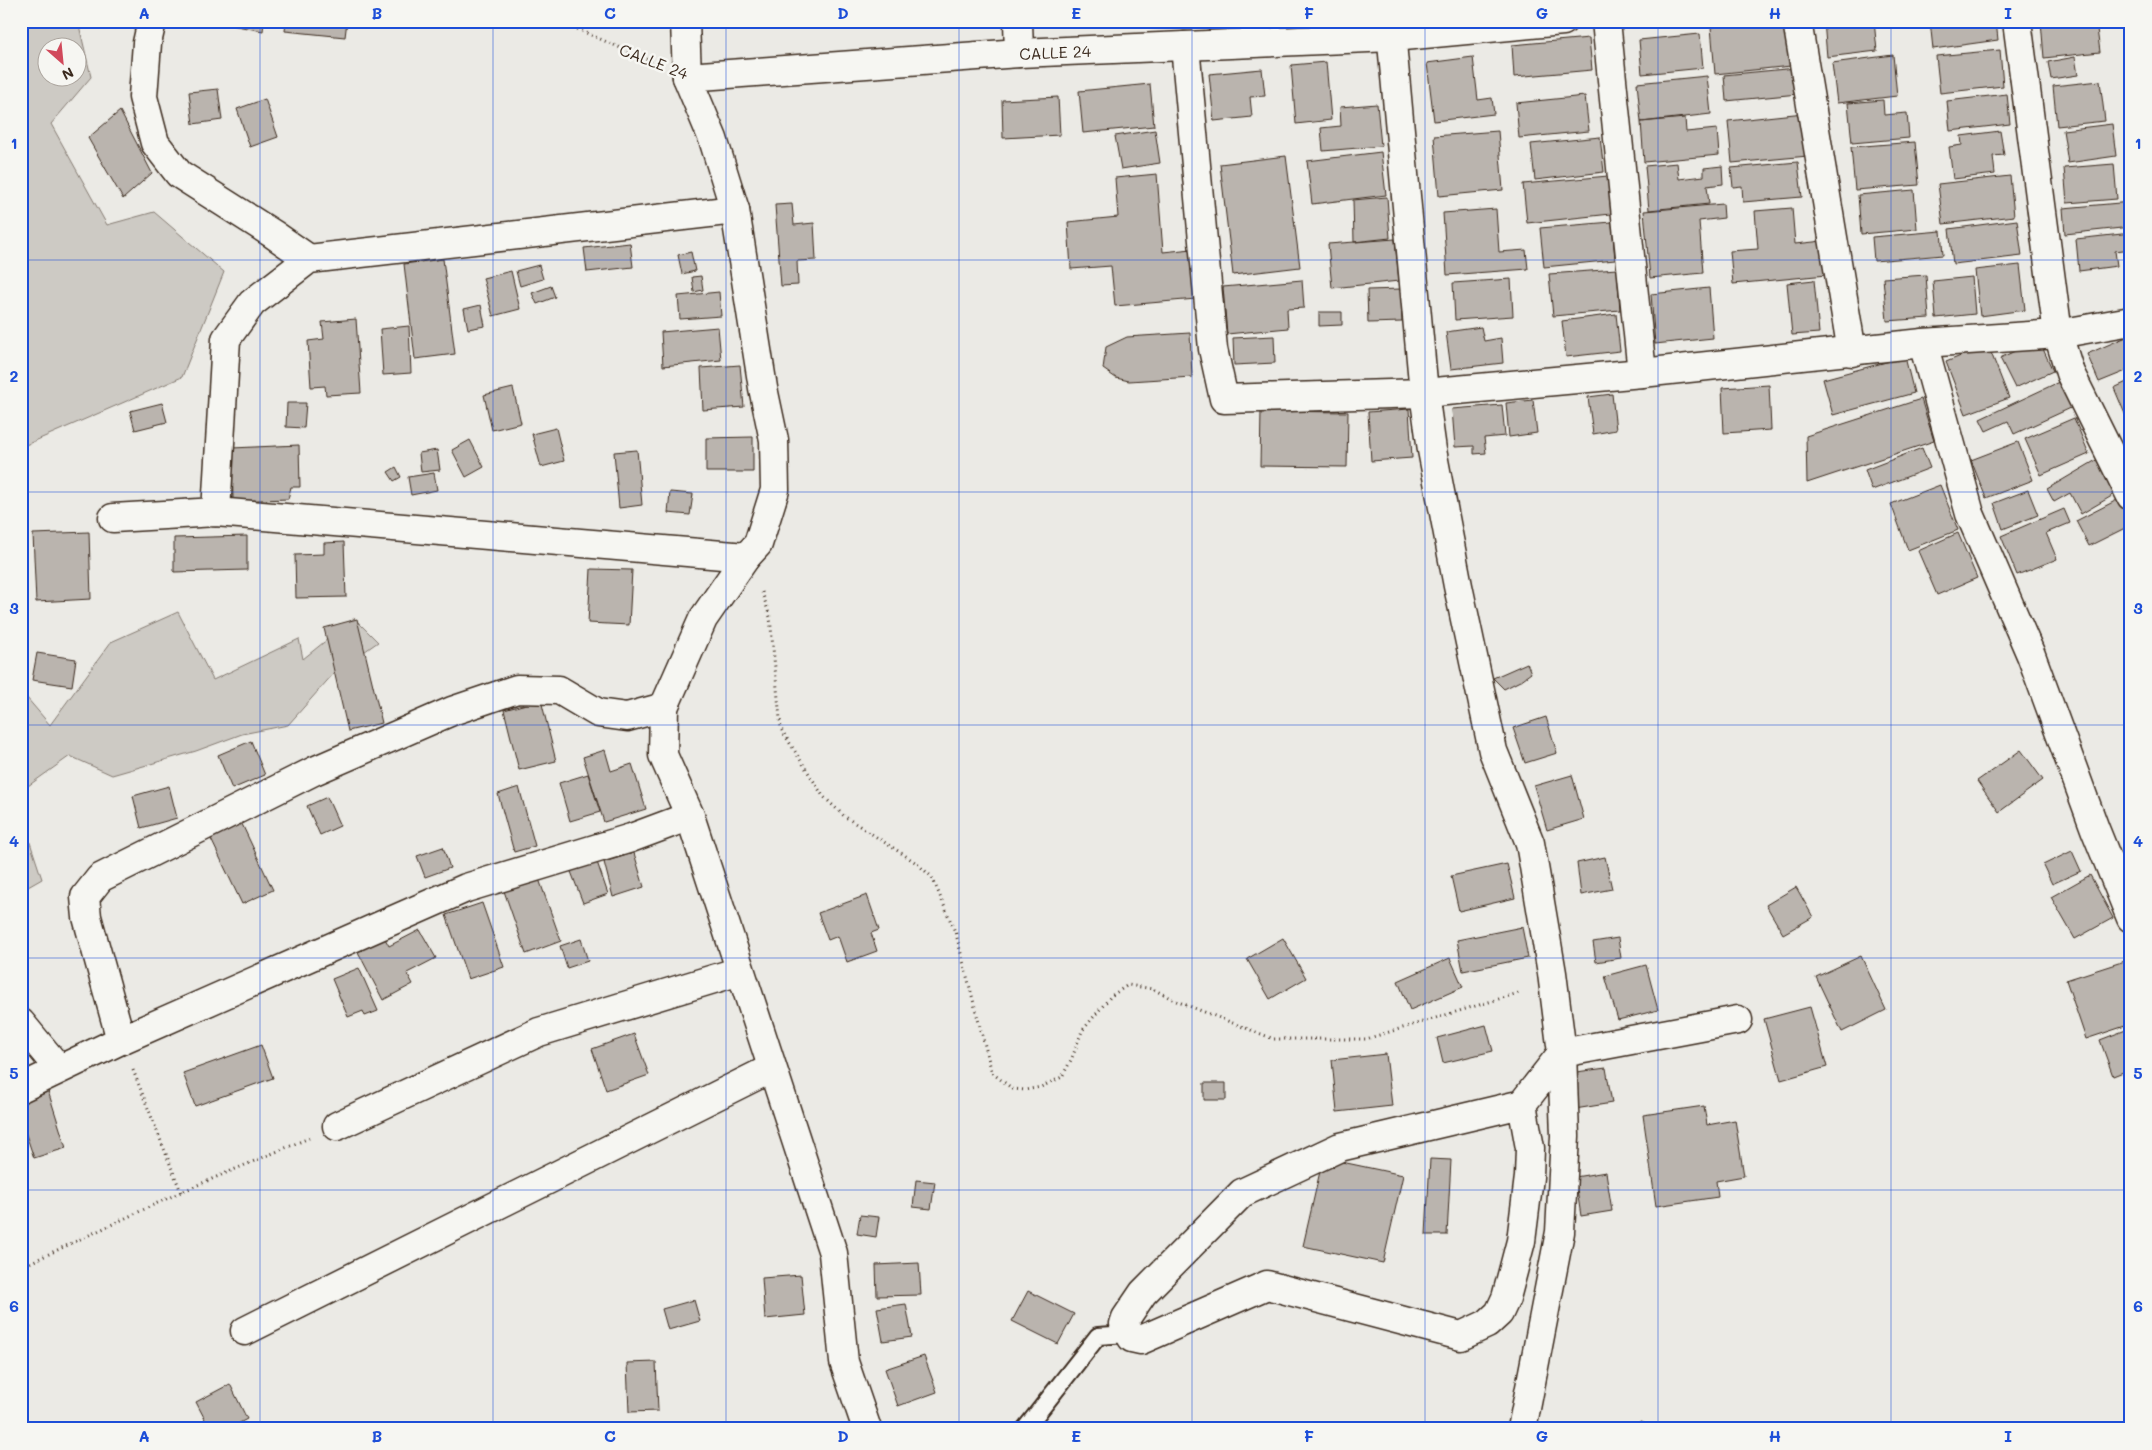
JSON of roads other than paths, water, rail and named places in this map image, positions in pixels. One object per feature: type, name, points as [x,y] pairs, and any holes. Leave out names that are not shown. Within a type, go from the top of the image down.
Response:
[{"type":"street","points":[[152,21],[147,43],[143,97],[154,143],[179,174],[273,234],[309,260]]},
{"type":"street","points":[[685,21],[687,77],[714,139],[735,210],[763,388],[774,440],[775,490],[758,544],[703,619],[664,708],[663,755],[690,816],[833,1253],[844,1362],[867,1429]]},
{"type":"street","points":[[1018,21],[1019,53]]},
{"type":"street","name":"CALLE 24","points":[[687,77],[1019,53],[1185,46],[1391,29],[1563,21]]},
{"type":"street","points":[[1606,21],[1642,373]]},
{"type":"street","points":[[1797,21],[1852,352]]},
{"type":"street","points":[[2017,21],[2058,334],[2070,373],[2131,496]]},
{"type":"street","points":[[1391,29],[1424,393],[1432,450],[1458,586],[1493,750],[1530,844],[1552,974],[1562,1053],[1565,1136],[1560,1232],[1522,1429]]},
{"type":"street","points":[[1185,46],[1213,349],[1224,399],[1424,393],[1852,352],[1923,343],[2058,334],[2131,321]]},
{"type":"street","points":[[216,512],[226,339],[252,303],[309,260],[735,210]]},
{"type":"street","points":[[1923,343],[1970,514],[2031,655],[2095,829],[2131,918]]},
{"type":"street","points":[[113,518],[216,512],[746,558]]},
{"type":"street","points":[[121,1040],[87,917],[85,897],[100,878],[314,771],[452,711],[517,689],[559,690],[598,713],[627,717],[664,708]]},
{"type":"street","points":[[21,1088],[121,1040],[466,888],[631,838],[690,816]]},
{"type":"street","points":[[337,1126],[539,1032],[740,971]]},
{"type":"street","points":[[1522,1104],[1530,1148],[1529,1177],[1521,1241],[1506,1298],[1499,1313],[1480,1328],[1461,1336],[1267,1285],[1141,1340],[1132,1338],[1128,1334],[1125,1327],[1126,1318],[1143,1293],[1242,1193],[1340,1146],[1522,1104],[1562,1053],[1738,1020]]},
{"type":"street","points":[[21,1023],[59,1069]]},
{"type":"street","points":[[245,1331],[772,1068]]},
{"type":"lane","points":[[1026,1429],[1098,1336],[1128,1334]]}]
